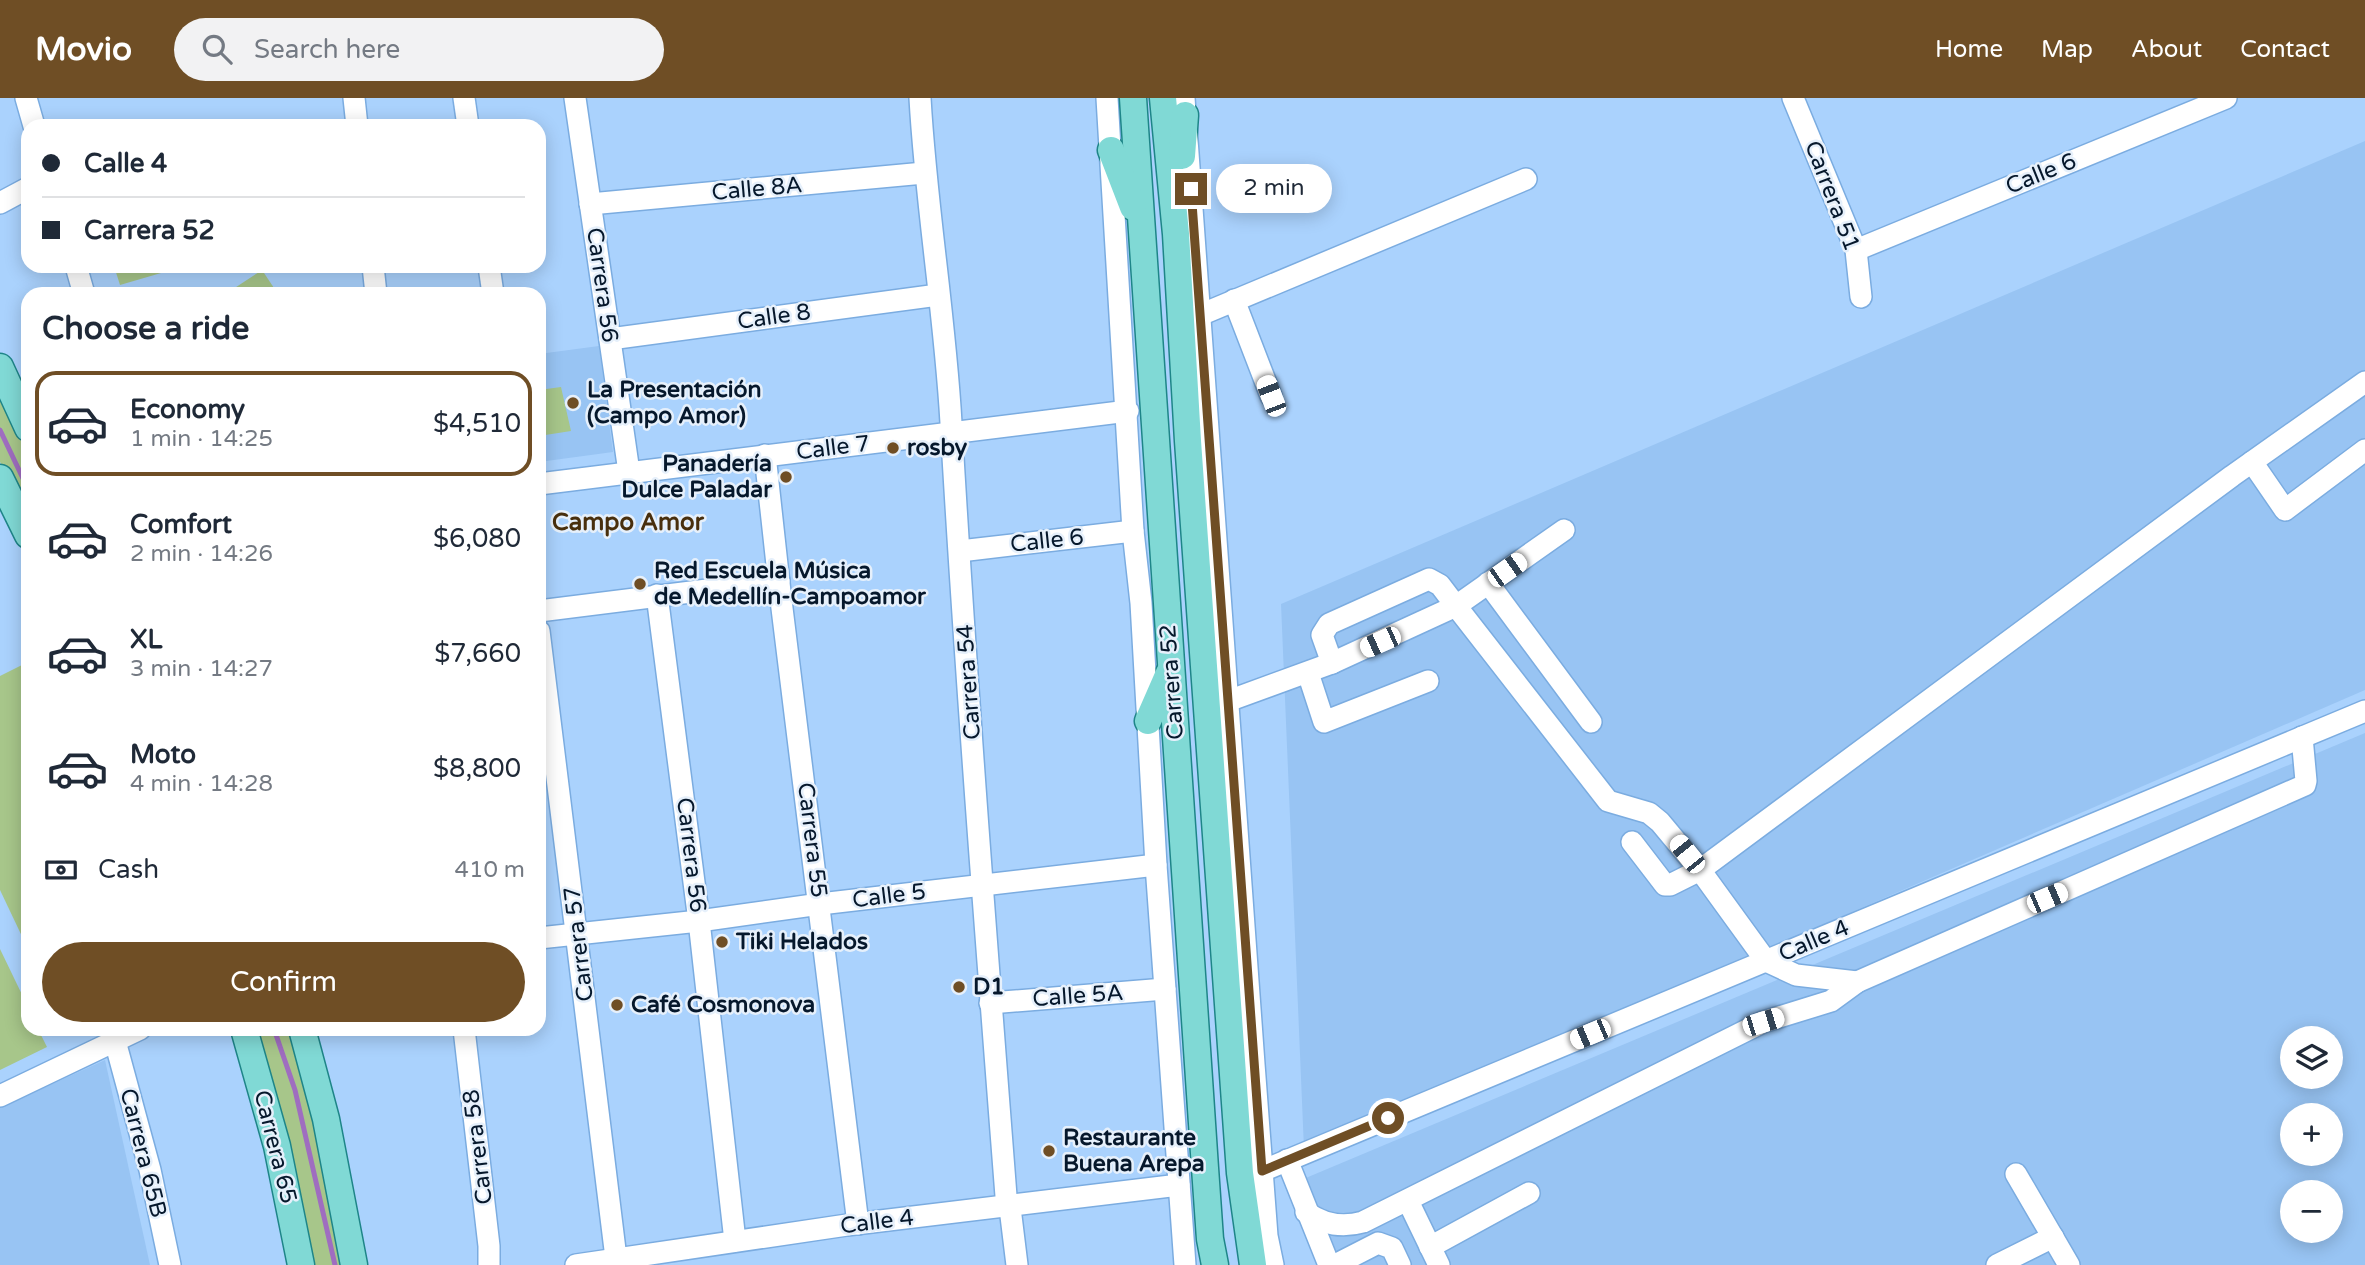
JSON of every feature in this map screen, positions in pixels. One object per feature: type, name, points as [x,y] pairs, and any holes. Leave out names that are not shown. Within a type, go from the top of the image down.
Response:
[{"type":"main road","name":"Carrera 52","points":[[1133,98],[1205,1168],[1210,1239],[1215,1265]]},
{"type":"main road","name":"Carrera 52","points":[[1163,98],[1176,234],[1188,441],[1240,1173],[1253,1265]]},
{"type":"main road","points":[[1176,234],[1184,107]]},
{"type":"main road","points":[[1111,150],[1142,230]]},
{"type":"main road","points":[[0,367],[21,413]]},
{"type":"main road","points":[[1188,441],[1211,459]]},
{"type":"main road","points":[[0,478],[8,514],[21,528]]},
{"type":"main road","points":[[1148,721],[1171,668]]},
{"type":"main road","name":"Carrera 65","points":[[246,1036],[277,1146],[301,1265]]},
{"type":"main road","points":[[304,1036],[326,1119],[354,1265]]},
{"type":"street","points":[[26,98],[32,119]]},
{"type":"street","points":[[354,98],[356,119]]},
{"type":"street","points":[[464,98],[467,119]]},
{"type":"street","name":"Carrera 56","points":[[575,98],[629,472]]},
{"type":"street","name":"Carrera 54","points":[[920,98],[924,173],[951,433],[990,1003],[1008,1206],[1017,1265]]},
{"type":"street","name":"Carrera 52","points":[[1107,98],[1128,411],[1133,531],[1141,603],[1156,865],[1185,1265]]},
{"type":"street","name":"Carrera 51","points":[[1793,98],[1856,250],[1861,297]]},
{"type":"street","name":"Calle 6","points":[[1856,250],[2225,98]]},
{"type":"street","points":[[1184,107],[1262,1171],[1267,1236],[1273,1265]]},
{"type":"street","name":"Calle 8A","points":[[590,204],[924,173]]},
{"type":"street","points":[[1200,315],[1526,179]]},
{"type":"street","points":[[0,202],[21,192]]},
{"type":"street","name":"Calle 8","points":[[610,339],[938,295]]},
{"type":"street","points":[[1234,300],[1271,396]]},
{"type":"street","points":[[1632,842],[1665,885],[1700,870],[2252,462],[2365,382]]},
{"type":"street","name":"Calle 7","points":[[546,483],[1128,411]]},
{"type":"street","points":[[2252,462],[2285,510],[2365,450]]},
{"type":"street","name":"Carrera 55","points":[[765,455],[858,1224]]},
{"type":"street","points":[[1228,701],[1308,673],[1456,606],[1563,530]]},
{"type":"street","name":"Calle 6","points":[[960,551],[1133,531]]},
{"type":"street","points":[[1332,663],[1322,635],[1329,624],[1429,579],[1440,586],[1608,801],[1649,813],[1660,822],[1700,870],[1766,961],[1796,975],[1857,982]]},
{"type":"street","points":[[546,610],[779,581]]},
{"type":"street","points":[[1488,583],[1591,722]]},
{"type":"street","name":"Carrera 56","points":[[657,596],[699,921],[735,1241]]},
{"type":"street","points":[[1308,673],[1324,722],[1429,681]]},
{"type":"street","name":"Carrera 57","points":[[546,687],[616,1258]]},
{"type":"street","name":"Calle 4","points":[[1262,1171],[2365,711]]},
{"type":"street","points":[[1306,1212],[1329,1225],[1356,1224],[1408,1201],[1763,1022],[1831,1001],[1857,982],[2305,785],[2302,737]]},
{"type":"street","name":"Calle 5","points":[[546,937],[1156,865]]},
{"type":"street","name":"Calle 5A","points":[[990,1003],[1165,989]]},
{"type":"street","points":[[0,1096],[125,1036]]},
{"type":"street","name":"Carrera 58","points":[[465,1036],[489,1265]]},
{"type":"street","name":"Carrera 65B","points":[[115,1041],[150,1170],[170,1265]]},
{"type":"street","points":[[1287,1160],[1306,1212],[1329,1262]]},
{"type":"street","points":[[2016,1174],[2069,1265]]},
{"type":"street","name":"Calle 4","points":[[576,1265],[858,1224],[1179,1185]]},
{"type":"street","points":[[1408,1201],[1434,1256],[1529,1193]]},
{"type":"street","points":[[1329,1262],[1356,1224]]},
{"type":"street","points":[[1997,1265],[2053,1237]]},
{"type":"street","points":[[1329,1262],[1378,1243],[1392,1248],[1400,1265]]},
{"type":"shaded area","points":[[2365,141],[2365,690],[1304,1149],[1281,604]]},
{"type":"shaded area","name":"La Presentación (Campo Amor)","points":[[599,346],[613,452],[546,461],[546,353]]},
{"type":"shaded area","points":[[2365,733],[2365,1265],[1321,1265],[1301,1180]]},
{"type":"shaded area","points":[[105,1060],[150,1265],[0,1265],[0,1108]]},
{"type":"green space","points":[[116,273],[161,273],[120,285]]},
{"type":"green space","points":[[257,273],[264,273],[273,287],[236,287]]},
{"type":"green space","points":[[561,387],[571,431],[546,435],[546,389]]},
{"type":"green space","points":[[0,391],[21,435],[21,506],[0,462]]},
{"type":"green space","points":[[21,666],[21,934],[0,890],[0,676]]},
{"type":"green space","points":[[0,949],[21,992],[21,1036],[42,1036],[47,1047],[0,1070]]},
{"type":"green space","points":[[254,1036],[292,1036],[304,1077],[345,1265],[309,1265]]},
{"type":"waterway","points":[[0,430],[21,474]]},
{"type":"waterway","points":[[276,1036],[295,1090],[335,1265]]},
{"type":"place","name":"La Presentación (Campo Amor)","points":[[573,403]]},
{"type":"place","name":"rosby","points":[[893,448]]},
{"type":"place","name":"Panadería Dulce Paladar","points":[[786,477]]},
{"type":"place","name":"Red Escuela Música de Medellín-Campoamor","points":[[640,584]]},
{"type":"place","name":"Tiki Helados","points":[[722,942]]},
{"type":"place","name":"D1","points":[[959,987]]},
{"type":"place","name":"Café Cosmonova","points":[[617,1005]]},
{"type":"place","name":"Restaurante Buena Arepa","points":[[1049,1151]]},
{"type":"district","name":"Campo Amor","points":[[628,522]]},
{"type":"route","points":[[1191,189],[1262,1171],[1388,1118]]}]
